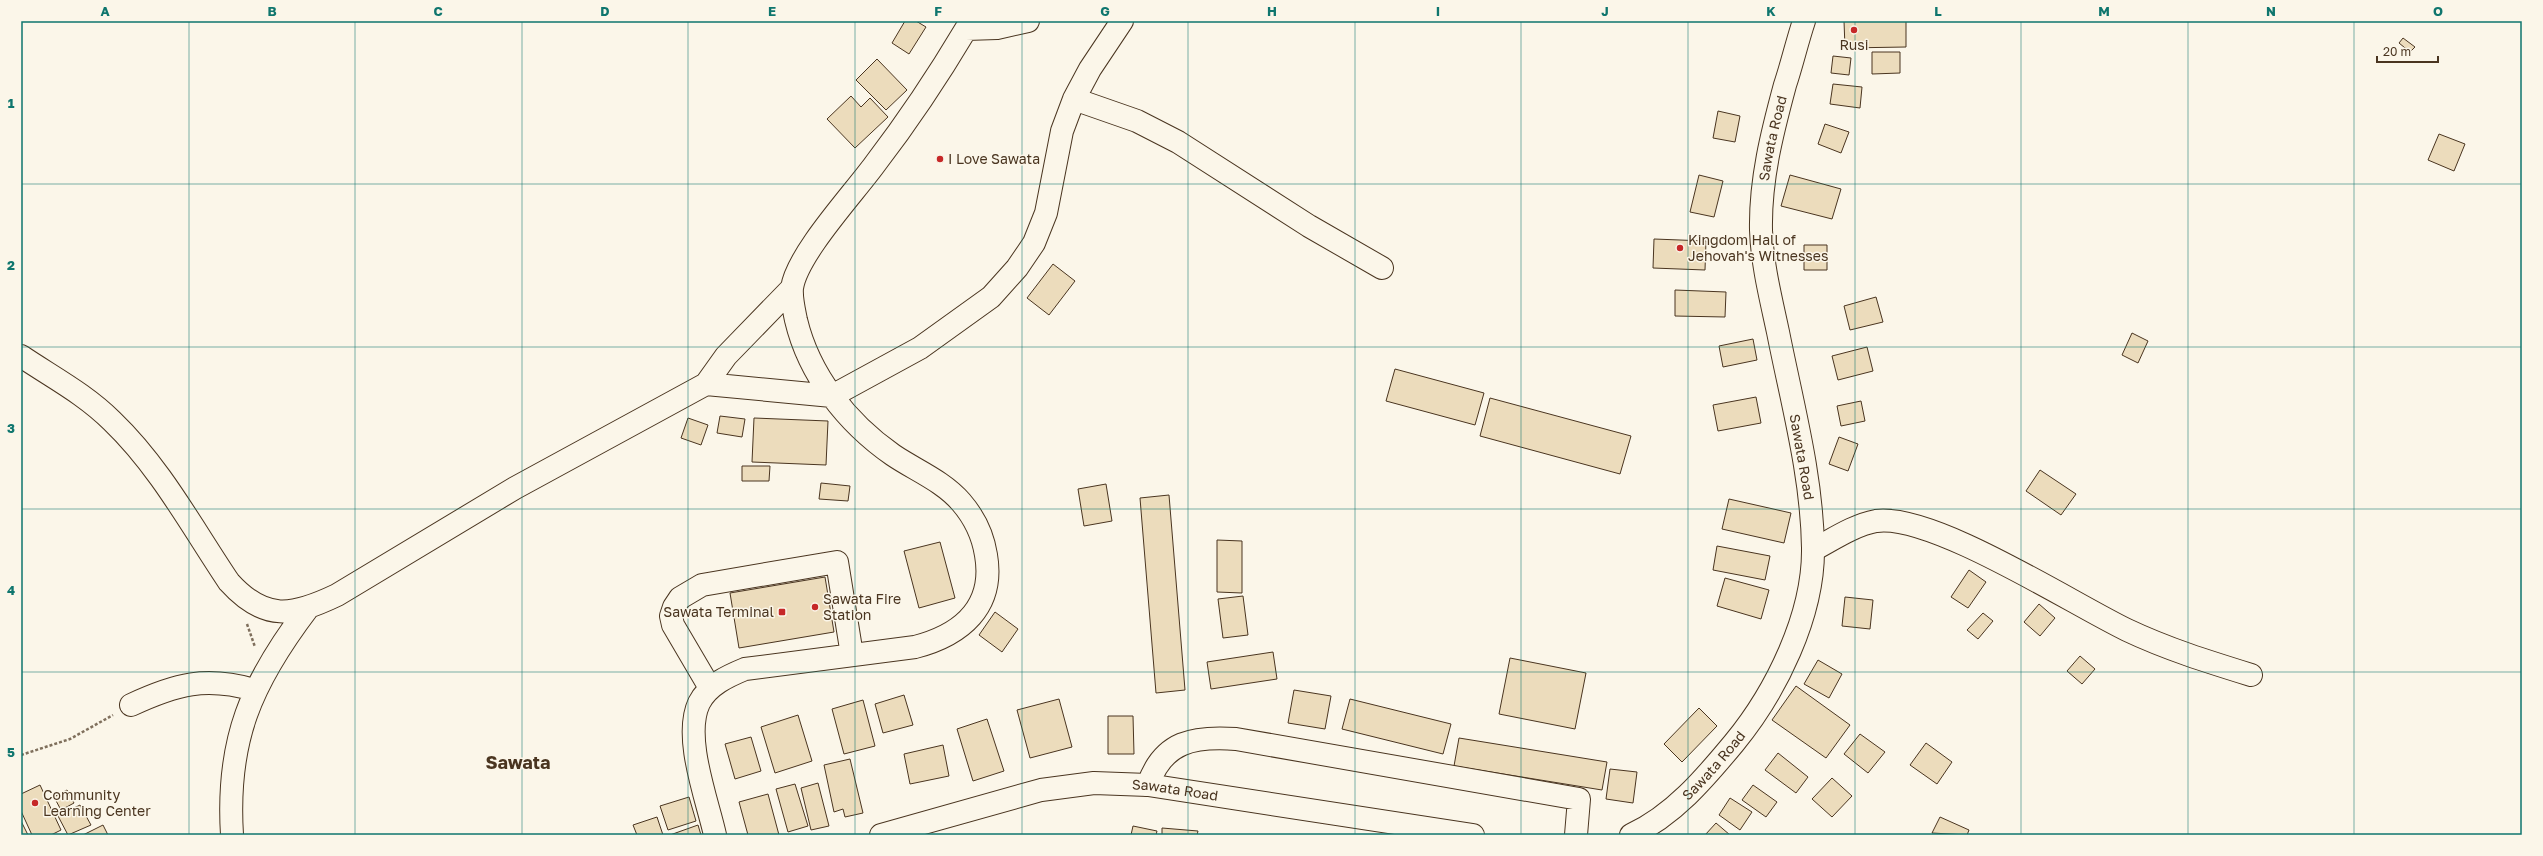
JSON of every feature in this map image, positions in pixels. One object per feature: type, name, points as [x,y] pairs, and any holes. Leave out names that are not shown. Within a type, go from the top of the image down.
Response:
[{"type":"street","points":[[21,356],[85,397],[112,420],[140,450],[229,582],[241,596],[256,605],[273,611],[308,608],[337,594],[515,488],[706,384],[726,356],[792,288],[810,251],[906,123],[964,25],[997,28],[1028,21]]},
{"type":"street","points":[[706,384],[832,396],[920,348],[991,297],[1017,268],[1034,243],[1046,213],[1062,131],[1074,99],[1090,69],[1122,21]]},
{"type":"street","name":"Sawata Road","points":[[1644,833],[1681,802],[1712,770],[1744,730],[1775,681],[1797,635],[1808,591],[1813,550],[1811,500],[1768,279],[1761,232],[1762,186],[1770,139],[1804,21]]},
{"type":"street","points":[[1074,99],[1137,121],[1178,142],[1309,226],[1382,268]]},
{"type":"street","points":[[715,835],[693,732],[699,702],[710,688],[727,676],[745,669],[915,647],[935,642],[953,633],[970,618],[981,603],[987,587],[988,565],[984,544],[975,522],[961,502],[944,487],[893,455],[867,436],[832,396],[807,353],[799,332],[794,310],[792,288]]},
{"type":"street","points":[[1813,550],[1846,533],[1876,521],[1903,522],[1940,534],[1974,550],[2126,629],[2174,650],[2251,675]]},
{"type":"street","points":[[710,688],[677,634],[671,616],[674,607],[680,598],[702,585],[836,562],[852,655]]},
{"type":"street","points":[[232,835],[230,803],[234,761],[241,726],[254,690],[308,608]]},
{"type":"street","points":[[131,704],[157,692],[211,681],[233,684],[254,690]]},
{"type":"street","points":[[1148,785],[1153,770],[1164,754],[1182,744],[1206,737],[1236,738],[1579,799],[1576,835]]},
{"type":"street","name":"Sawata Road","points":[[881,835],[1041,790],[1094,783],[1148,785],[1473,835]]},
{"type":"path","points":[[241,596],[247,625],[266,670]]},
{"type":"path","points":[[21,755],[70,739],[131,704]]},
{"type":"building","points":[[905,21],[916,21],[926,27],[909,54],[892,43]]},
{"type":"building","points":[[1844,21],[1906,21],[1906,47],[1845,48]]},
{"type":"building","points":[[2403,38],[2415,47],[2410,52],[2399,43]]},
{"type":"building","points":[[1872,52],[1900,52],[1900,73],[1872,74]]},
{"type":"building","points":[[1833,56],[1851,58],[1849,75],[1831,73]]},
{"type":"building","points":[[877,59],[907,90],[886,110],[856,80]]},
{"type":"building","points":[[1833,84],[1862,87],[1860,108],[1830,104]]},
{"type":"building","points":[[851,96],[861,107],[870,98],[888,117],[855,148],[827,119]]},
{"type":"building","points":[[1718,111],[1740,116],[1735,142],[1713,138]]},
{"type":"building","points":[[1825,124],[1849,132],[1841,153],[1818,144]]},
{"type":"building","points":[[2439,134],[2465,144],[2454,171],[2428,160]]},
{"type":"building","points":[[1699,175],[1723,181],[1714,217],[1690,212]]},
{"type":"building","points":[[1790,175],[1841,189],[1832,219],[1781,206]]},
{"type":"building","name":"Kingdom Hall of Jehovah's Witnesses","points":[[1654,239],[1706,241],[1705,270],[1653,268]]},
{"type":"building","points":[[1804,245],[1827,245],[1827,270],[1804,270]]},
{"type":"building","points":[[1053,264],[1075,281],[1049,315],[1027,298]]},
{"type":"building","points":[[1675,290],[1726,292],[1725,317],[1675,316]]},
{"type":"building","points":[[1876,297],[1883,322],[1850,330],[1844,306]]},
{"type":"building","points":[[2132,333],[2148,341],[2138,363],[2122,355]]},
{"type":"building","points":[[1753,339],[1757,360],[1723,367],[1719,346]]},
{"type":"building","points":[[1867,347],[1873,371],[1838,380],[1832,356]]},
{"type":"building","points":[[1395,369],[1484,393],[1475,425],[1386,401]]},
{"type":"building","points":[[1756,397],[1761,423],[1718,431],[1713,405]]},
{"type":"building","points":[[1490,398],[1631,436],[1620,474],[1480,436]]},
{"type":"building","points":[[1861,401],[1865,421],[1841,426],[1837,406]]},
{"type":"building","points":[[720,416],[745,419],[742,437],[717,433]]},
{"type":"building","points":[[688,418],[708,425],[701,445],[681,438]]},
{"type":"building","points":[[754,418],[828,421],[826,465],[752,462]]},
{"type":"building","points":[[1839,437],[1858,444],[1848,471],[1829,464]]},
{"type":"building","points":[[742,466],[770,466],[769,481],[742,481]]},
{"type":"building","points":[[2040,470],[2076,494],[2061,515],[2026,491]]},
{"type":"building","points":[[821,483],[850,486],[848,501],[819,499]]},
{"type":"building","points":[[1106,484],[1112,521],[1084,526],[1078,489]]},
{"type":"building","points":[[1169,495],[1185,690],[1156,693],[1140,498]]},
{"type":"building","points":[[1729,499],[1791,513],[1784,543],[1722,529]]},
{"type":"building","points":[[1217,540],[1242,541],[1242,593],[1217,592]]},
{"type":"building","points":[[940,542],[955,598],[919,608],[904,551]]},
{"type":"building","points":[[1717,546],[1770,556],[1765,580],[1713,570]]},
{"type":"building","points":[[1969,570],[1986,582],[1968,608],[1951,597]]},
{"type":"building","name":"Sawata Terminal","points":[[825,577],[834,632],[739,648],[730,593]]},
{"type":"building","points":[[1725,578],[1769,590],[1761,619],[1717,606]]},
{"type":"building","points":[[1243,596],[1248,635],[1223,638],[1218,599]]},
{"type":"building","points":[[1845,597],[1873,600],[1870,629],[1842,626]]},
{"type":"building","points":[[2039,604],[2055,618],[2040,636],[2024,622]]},
{"type":"building","points":[[995,612],[1018,629],[1002,652],[979,635]]},
{"type":"building","points":[[1983,613],[1993,621],[1978,639],[1967,630]]},
{"type":"building","points":[[1273,652],[1277,679],[1211,689],[1207,662]]},
{"type":"building","points":[[2080,656],[2095,669],[2082,684],[2067,671]]},
{"type":"building","points":[[1510,658],[1586,673],[1575,729],[1499,714]]},
{"type":"building","points":[[1818,660],[1842,674],[1829,698],[1804,684]]},
{"type":"building","points":[[1796,686],[1850,725],[1826,758],[1772,720]]},
{"type":"building","points":[[1294,690],[1331,696],[1325,729],[1288,723]]},
{"type":"building","points":[[904,695],[913,725],[883,733],[875,704]]},
{"type":"building","points":[[1059,699],[1072,747],[1030,758],[1017,710]]},
{"type":"building","points":[[1350,699],[1451,724],[1443,754],[1342,729]]},
{"type":"building","points":[[863,700],[875,746],[844,754],[832,709]]},
{"type":"building","points":[[1699,708],[1717,726],[1682,762],[1664,744]]},
{"type":"building","points":[[798,715],[812,761],[775,773],[761,727]]},
{"type":"building","points":[[1108,716],[1133,716],[1134,754],[1108,754]]},
{"type":"building","points":[[987,719],[1004,771],[973,781],[957,729]]},
{"type":"building","points":[[1860,734],[1885,752],[1868,773],[1844,754]]},
{"type":"building","points":[[751,737],[761,771],[735,779],[725,744]]},
{"type":"building","points":[[1459,738],[1607,762],[1602,790],[1454,766]]},
{"type":"building","points":[[1926,743],[1952,762],[1937,784],[1910,765]]},
{"type":"building","points":[[943,745],[949,776],[910,784],[904,754]]},
{"type":"building","points":[[1778,753],[1808,777],[1796,793],[1765,770]]},
{"type":"building","points":[[850,759],[863,813],[845,817],[843,809],[834,812],[824,765]]},
{"type":"building","points":[[1610,769],[1637,772],[1633,803],[1606,799]]},
{"type":"building","points":[[1832,778],[1852,796],[1832,817],[1812,799]]},
{"type":"building","points":[[818,783],[829,826],[811,830],[801,788]]},
{"type":"building","points":[[795,784],[808,826],[788,832],[776,789]]},
{"type":"building","name":"Community Learning Center","points":[[40,785],[61,830],[51,835],[32,835],[21,811],[21,794]]},
{"type":"building","points":[[1753,785],[1777,802],[1766,817],[1742,800]]},
{"type":"building","points":[[67,790],[74,803],[61,810],[54,797]]},
{"type":"building","points":[[768,794],[779,835],[748,835],[739,802]]},
{"type":"building","points":[[689,797],[696,821],[668,830],[660,806]]},
{"type":"building","points":[[1730,798],[1752,812],[1740,830],[1719,815]]},
{"type":"building","points":[[80,805],[91,825],[68,835],[58,816]]},
{"type":"building","points":[[657,817],[663,835],[637,835],[633,825]]},
{"type":"building","points":[[1940,817],[1969,830],[1967,835],[1932,833]]},
{"type":"building","points":[[21,821],[28,835],[21,835]]},
{"type":"building","points":[[1716,823],[1730,835],[1705,835]]},
{"type":"building","points":[[103,825],[108,835],[83,835]]},
{"type":"building","points":[[698,825],[701,835],[670,835]]},
{"type":"building","points":[[1133,826],[1157,831],[1156,835],[1131,835]]},
{"type":"building","points":[[1162,828],[1198,831],[1197,835],[1162,835]]},
{"type":"place","name":"Rusi","points":[[1854,30]]},
{"type":"place","name":"I Love Sawata","points":[[940,159]]},
{"type":"place","name":"Kingdom Hall of Jehovah's Witnesses","points":[[1680,248]]},
{"type":"place","name":"Sawata Fire Station","points":[[815,607]]},
{"type":"place","name":"Sawata Terminal","points":[[782,612]]},
{"type":"place","name":"Community Learning Center","points":[[35,803]]},
{"type":"district","name":"Sawata","points":[[518,763]]}]
